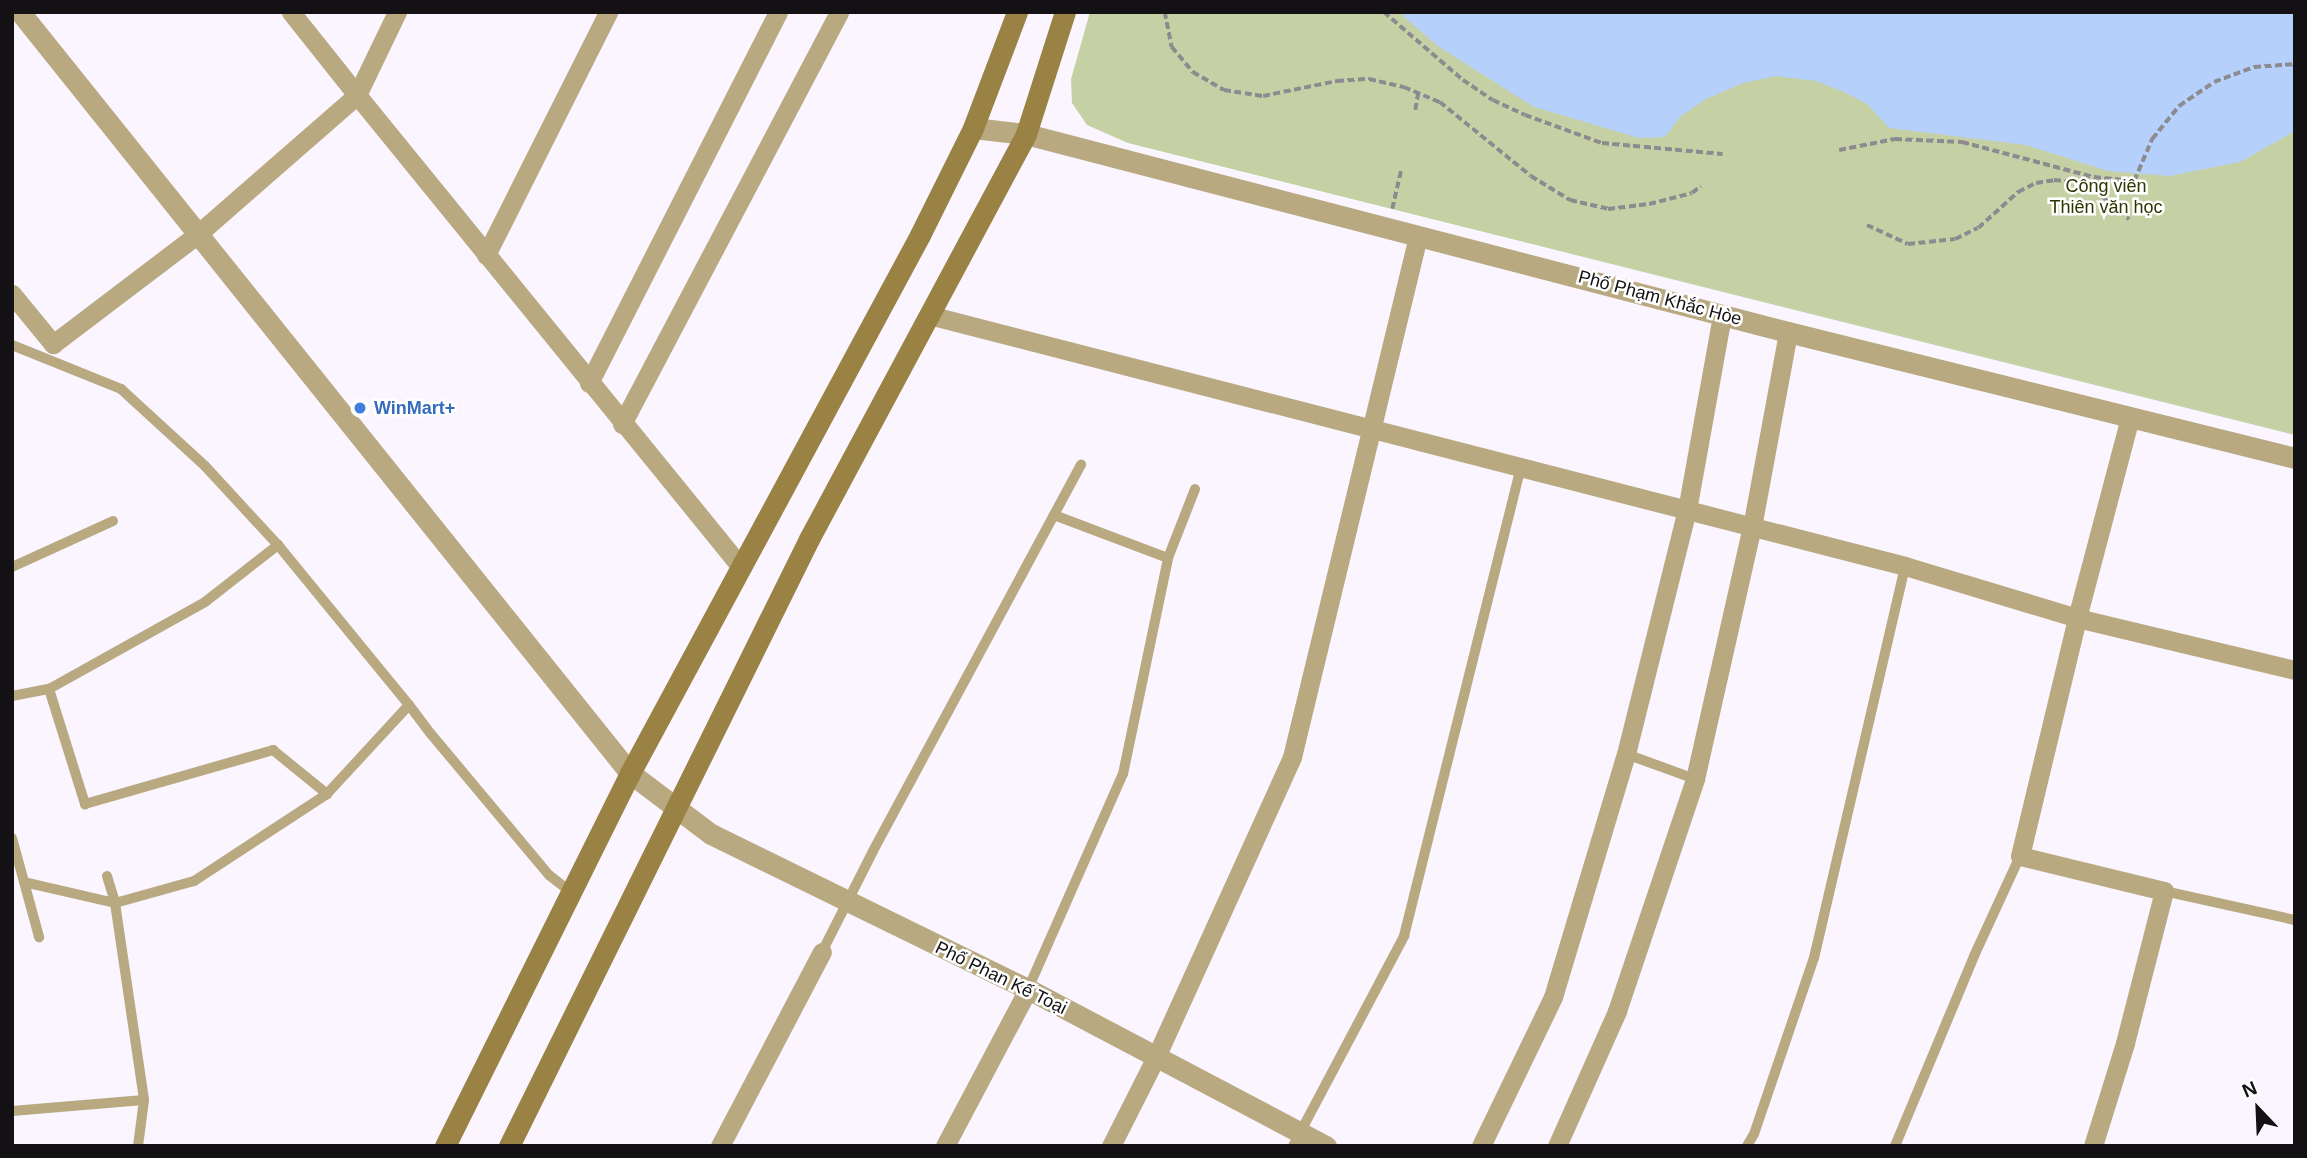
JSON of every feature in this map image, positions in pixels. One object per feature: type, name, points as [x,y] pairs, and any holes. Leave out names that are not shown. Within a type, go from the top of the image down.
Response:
[{"type":"main road","points":[[445,1146],[630,772],[904,264],[973,128],[1017,12]]},
{"type":"main road","points":[[509,1146],[809,539],[1026,134],[1065,12]]},
{"type":"street","name":"Phố Phan Kế Toại","points":[[20,12],[630,772],[711,834],[1028,989],[1156,1057],[1296,1139],[1326,1146]]},
{"type":"street","points":[[291,12],[622,424],[741,567]]},
{"type":"street","points":[[12,294],[53,344],[199,233],[357,95],[397,12]]},
{"type":"street","points":[[486,255],[608,12]]},
{"type":"street","points":[[589,383],[778,12]]},
{"type":"street","points":[[622,424],[839,12]]},
{"type":"street","name":"Phố Phạm Khắc Hòe","points":[[973,128],[1026,134],[1788,331],[2295,458]]},
{"type":"street","points":[[1111,1146],[1156,1057],[1292,757],[1418,236]]},
{"type":"street","points":[[1481,1146],[1553,997],[1626,754],[1687,510],[1722,314]]},
{"type":"street","points":[[929,315],[1905,566],[2077,618],[2295,670]]},
{"type":"street","points":[[1557,1146],[1617,1011],[1695,779],[1752,527],[1788,331]]},
{"type":"street","points":[[2093,1146],[2126,1043],[2164,891],[2021,856],[2077,618],[2130,417]]},
{"type":"street","points":[[720,1146],[822,952]]},
{"type":"street","points":[[945,1146],[1028,989]]},
{"type":"lane","points":[[12,345],[121,389],[205,466],[278,545],[549,875],[571,892]]},
{"type":"lane","points":[[822,952],[846,902],[1081,464]]},
{"type":"lane","points":[[1296,1139],[1404,936],[1521,467]]},
{"type":"lane","points":[[1028,989],[1123,774],[1167,558],[1195,489]]},
{"type":"lane","points":[[1054,515],[1167,558]]},
{"type":"lane","points":[[12,567],[113,521]]},
{"type":"lane","points":[[12,695],[49,689],[205,602],[278,545]]},
{"type":"lane","points":[[1747,1146],[1754,1134],[1814,958],[1905,566]]},
{"type":"lane","points":[[49,689],[85,804],[273,750],[327,794]]},
{"type":"lane","points":[[24,882],[114,903],[194,881],[327,794],[410,705]]},
{"type":"lane","points":[[1626,754],[1695,779]]},
{"type":"lane","points":[[12,838],[39,937]]},
{"type":"lane","points":[[1895,1146],[1974,956],[2021,856]]},
{"type":"lane","points":[[107,876],[114,903],[144,1100],[138,1146]]},
{"type":"lane","points":[[2164,891],[2295,920]]},
{"type":"lane","points":[[12,1111],[144,1100]]},
{"type":"path","points":[[1165,12],[1172,47],[1193,72],[1224,90],[1263,96],[1337,81],[1369,79],[1418,93],[1440,102],[1531,176],[1570,200],[1608,209],[1636,206],[1692,193],[1701,186]]},
{"type":"path","points":[[1384,12],[1463,80],[1493,100],[1525,115],[1602,143],[1723,153]]},
{"type":"path","points":[[1839,150],[1895,139],[1962,142],[2094,177],[2134,181],[2152,139],[2179,106],[2214,82],[2254,67],[2295,64]]},
{"type":"path","points":[[1415,110],[1418,93]]},
{"type":"path","points":[[1387,228],[1401,170]]},
{"type":"path","points":[[1867,225],[1908,244],[1955,239],[1978,228],[2018,192],[2036,183],[2054,180],[2076,182],[2095,190],[2129,219]]},
{"type":"green space","name":"Công viên Thiên văn học","points":[[1090,12],[2295,12],[2295,435],[1128,143],[1087,125],[1072,103],[1071,79]]},
{"type":"water","points":[[1405,12],[2295,12],[2295,131],[2240,162],[2169,176],[2108,171],[2026,145],[1889,128],[1867,104],[1844,92],[1816,81],[1777,76],[1743,83],[1706,99],[1680,117],[1665,137],[1639,138],[1534,107],[1438,46],[1403,16]]},
{"type":"place","name":"WinMart+","points":[[360,408]]}]
